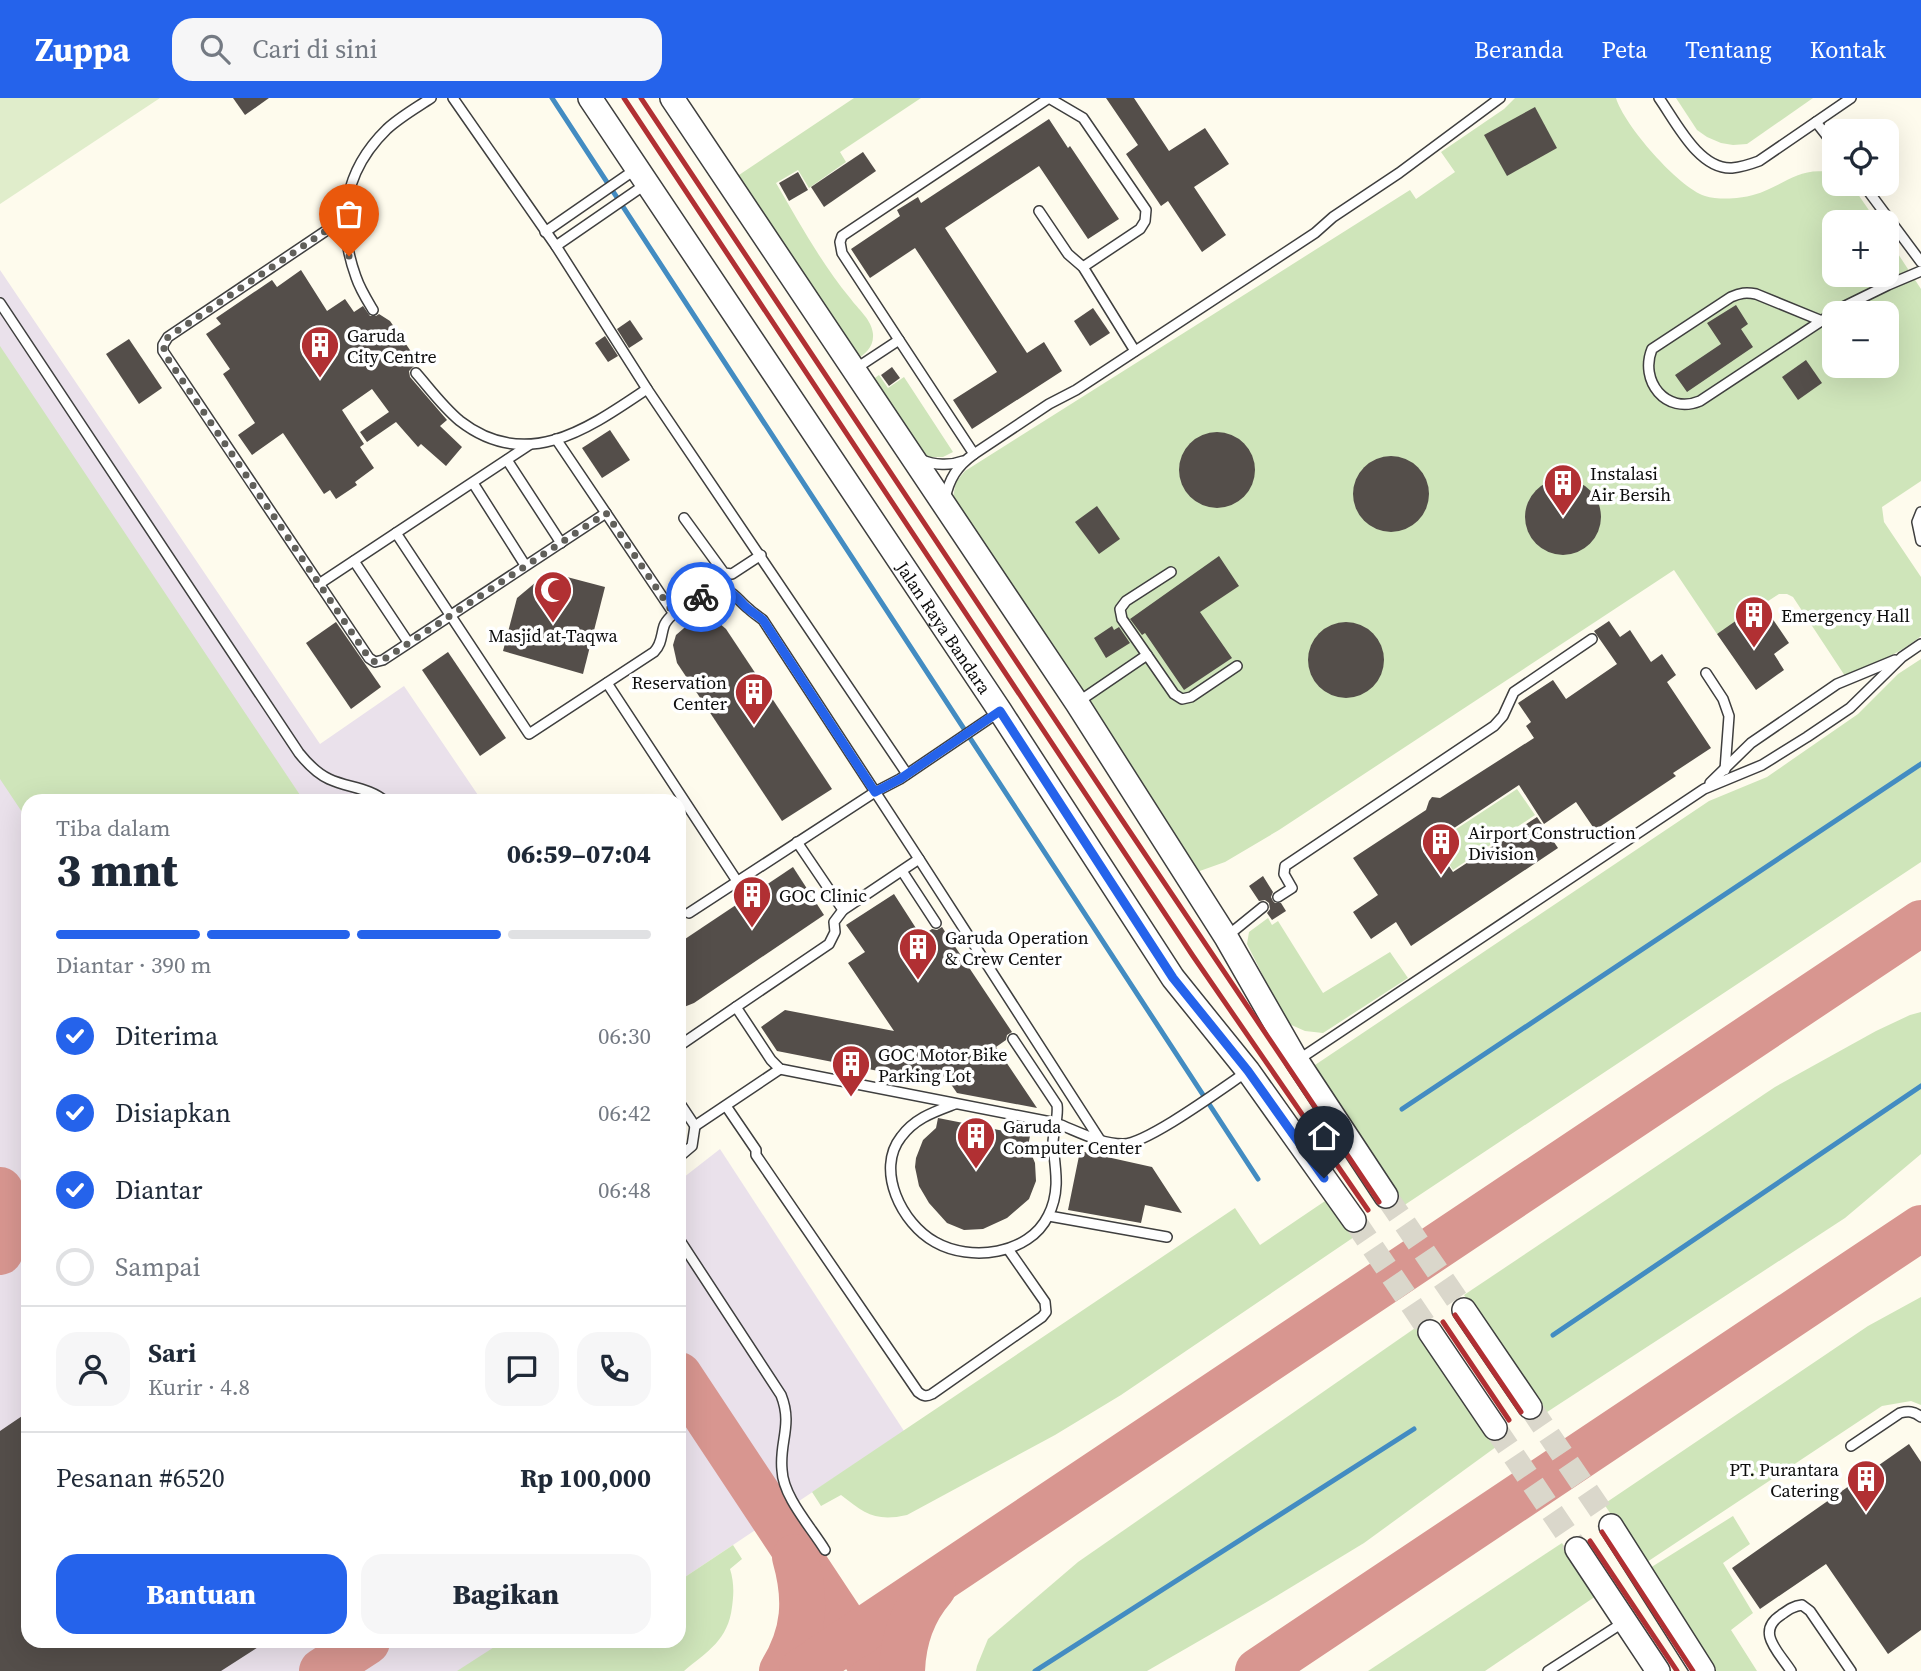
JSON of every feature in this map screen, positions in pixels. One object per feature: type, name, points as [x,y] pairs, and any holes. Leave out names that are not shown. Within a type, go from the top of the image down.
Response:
[{"type":"street","name":"Jalan Raya Bandara","points":[[590,98],[634,181],[991,717],[1239,1077],[1354,1220]]},
{"type":"street","points":[[672,98],[1077,703],[1226,937],[1297,1061],[1386,1196]]},
{"type":"street","points":[[1464,1310],[1530,1407]]},
{"type":"street","points":[[1430,1332],[1495,1428]]},
{"type":"street","points":[[1611,1526],[1703,1671]]},
{"type":"street","points":[[1577,1549],[1658,1671]]},
{"type":"lane","points":[[373,310],[357,280],[349,256],[345,218],[349,193],[355,174],[365,157],[389,128],[430,98]]},
{"type":"lane","points":[[453,98],[555,246],[647,389],[907,774]]},
{"type":"lane","points":[[974,454],[842,253],[842,236],[1049,98],[1083,118],[1146,210],[1145,221],[1140,229],[1083,267]]},
{"type":"lane","points":[[949,514],[946,492],[953,473],[964,461],[1315,233],[1333,217],[1399,173],[1500,98]]},
{"type":"lane","points":[[1660,98],[1692,146],[1714,164],[1730,168],[1759,161],[1851,98]]},
{"type":"lane","points":[[1816,122],[1822,130]]},
{"type":"lane","points":[[545,232],[581,207],[634,181]]},
{"type":"lane","points":[[555,246],[590,222],[634,181]]},
{"type":"lane","points":[[1872,196],[1921,262]]},
{"type":"lane","points":[[1039,211],[1068,254],[1083,267],[1135,351]]},
{"type":"lane","points":[[345,218],[168,337],[163,345],[166,356],[372,661],[380,662],[606,513]]},
{"type":"lane","points":[[1855,301],[1921,271]]},
{"type":"lane","points":[[1739,294],[1756,294],[1822,321],[1691,405],[1671,403],[1662,397],[1650,378],[1648,359],[1652,349],[1739,294]]},
{"type":"lane","points":[[0,303],[299,753],[322,775],[373,794]]},
{"type":"lane","points":[[853,370],[899,340]]},
{"type":"lane","points":[[416,373],[459,420],[499,442],[516,446],[546,443],[596,423],[647,389]]},
{"type":"lane","points":[[556,439],[674,614]]},
{"type":"lane","points":[[318,584],[531,444]]},
{"type":"lane","points":[[908,452],[925,462],[950,464],[964,461]]},
{"type":"lane","points":[[507,460],[561,544]]},
{"type":"lane","points":[[473,483],[525,565]]},
{"type":"lane","points":[[1921,512],[1917,522],[1921,541]]},
{"type":"lane","points":[[684,518],[724,573],[735,572],[761,555]]},
{"type":"lane","points":[[396,533],[529,734],[658,648],[665,625],[674,614],[715,590],[722,589],[735,594],[763,620],[1100,1140]]},
{"type":"lane","points":[[354,561],[408,642]]},
{"type":"lane","points":[[1171,572],[1126,601],[1120,609],[1122,619],[1174,694],[1182,699],[1191,697],[1237,666]]},
{"type":"lane","points":[[1278,897],[1292,888],[1284,874],[1285,866],[1494,726],[1503,716],[1514,692],[1592,639]]},
{"type":"lane","points":[[1297,1061],[1704,789],[1762,765],[1850,708],[1902,657],[1921,644]]},
{"type":"lane","points":[[1077,703],[1147,655]]},
{"type":"lane","points":[[1704,789],[1751,743],[1837,684],[1902,657]]},
{"type":"lane","points":[[1706,673],[1723,699],[1729,716],[1724,780]]},
{"type":"lane","points":[[607,683],[680,794]]},
{"type":"lane","points":[[689,913],[991,717]]},
{"type":"lane","points":[[686,803],[737,881]]},
{"type":"lane","points":[[797,842],[843,911]]},
{"type":"lane","points":[[686,1041],[829,944],[835,932],[834,922],[843,911],[919,859]]},
{"type":"lane","points":[[902,871],[936,923]]},
{"type":"lane","points":[[1226,937],[1263,907]]},
{"type":"lane","points":[[736,1007],[771,1060],[780,1069],[1056,1123],[1115,1144],[1133,1143],[1239,1077]]},
{"type":"lane","points":[[957,1103],[927,1114],[898,1139],[891,1164],[895,1193],[914,1226],[936,1243],[980,1254],[1007,1249],[1031,1236],[1041,1227],[1049,1216],[1056,1184],[1053,1147],[1056,1105],[1013,1039]]},
{"type":"lane","points":[[695,1126],[780,1069]]},
{"type":"lane","points":[[726,1105],[756,1150],[756,1155],[922,1395],[932,1394],[1046,1312],[1045,1302],[1007,1249]]},
{"type":"lane","points":[[686,1112],[695,1126],[692,1146],[686,1151]]},
{"type":"lane","points":[[1049,1216],[1167,1237]]},
{"type":"lane","points":[[686,1250],[781,1395],[787,1425],[782,1459],[784,1484],[825,1550]]},
{"type":"lane","points":[[1851,1446],[1899,1413],[1907,1411],[1921,1417]]},
{"type":"lane","points":[[1791,1671],[1770,1639],[1768,1629],[1773,1620],[1792,1607],[1802,1605],[1810,1611],[1851,1671]]},
{"type":"lane","points":[[1548,1671],[1625,1621]]},
{"type":"shaded area","points":[[0,270],[320,744],[404,686],[477,794],[21,794],[21,1648],[578,1648],[543,1671],[0,1671]]},
{"type":"shaded area","points":[[720,1149],[904,1431],[686,1576],[686,1176]]},
{"type":"green space","points":[[0,98],[160,98],[0,204]]},
{"type":"green space","points":[[854,98],[921,98],[840,152],[846,162],[809,188],[798,170],[776,183],[820,257],[870,324],[872,343],[866,353],[856,360],[736,177]]},
{"type":"green space","points":[[1515,98],[1616,98],[1629,123],[1653,154],[1681,181],[1705,196],[1748,196],[1801,174],[1821,171],[1822,196],[1859,196],[1869,210],[1822,210],[1822,287],[1899,287],[1899,255],[1921,289],[1921,481],[1882,507],[1884,522],[1921,577],[1921,636],[1875,664],[1845,676],[1793,597],[1779,594],[1717,634],[1674,570],[1279,830],[1225,862],[1197,872],[952,502],[956,482],[965,471],[1410,190],[1416,199],[1455,172],[1441,152],[1504,109]]},
{"type":"green space","points":[[1676,98],[1813,98],[1747,144],[1733,145],[1721,143],[1697,130]]},
{"type":"green space","points":[[0,346],[299,794],[21,794],[21,810],[0,779]]},
{"type":"green space","points":[[879,375],[888,388],[904,377],[953,452],[943,457],[921,457],[872,380]]},
{"type":"green space","points":[[1921,659],[1921,862],[1400,1208],[1312,1077],[1312,1067],[1709,801],[1767,777],[1858,714],[1898,674]]},
{"type":"green space","points":[[1517,789],[1535,815],[1453,870],[1441,852],[1402,878],[1397,868]]},
{"type":"green space","points":[[1268,918],[1272,925],[1278,921],[1323,993],[1390,952],[1408,978],[1323,1033],[1305,1031],[1287,1023],[1247,944],[1249,932]]},
{"type":"green space","points":[[1921,1012],[1921,1154],[1845,1218],[1544,1414],[1464,1295],[1775,1087],[1876,1031]]},
{"type":"green space","points":[[1331,1197],[1357,1235],[1121,1395],[1055,1435],[907,1515],[887,1518],[871,1515],[841,1495],[821,1506],[812,1492],[1235,1208],[1260,1245]]},
{"type":"green space","points":[[1921,1297],[1921,1405],[1911,1401],[1882,1406],[1644,1564],[1604,1504],[1868,1326]]},
{"type":"green space","points":[[1418,1326],[1500,1444],[1364,1543],[1147,1671],[976,1671],[988,1639],[1078,1562]]},
{"type":"green space","points":[[1733,1516],[1750,1544],[1723,1563],[1753,1613],[1731,1630],[1757,1671],[1708,1671],[1650,1568]]},
{"type":"green space","points":[[1562,1543],[1596,1596],[1485,1671],[1368,1671]]},
{"type":"green space","points":[[733,1545],[742,1559],[730,1569],[733,1597],[726,1628],[716,1644],[684,1671],[457,1671],[493,1648],[686,1648],[686,1576]]},
{"type":"building","points":[[233,98],[269,98],[245,115]]},
{"type":"building","points":[[1106,98],[1134,98],[1169,151],[1205,128],[1229,164],[1194,187],[1226,235],[1202,252],[1168,201],[1161,206],[1126,154],[1138,145]]},
{"type":"building","points":[[1535,107],[1557,148],[1507,176],[1484,135]]},
{"type":"building","points":[[1049,119],[1119,219],[1088,239],[1039,166],[945,228],[1027,353],[1044,342],[1062,371],[972,429],[953,400],[997,372],[915,248],[870,278],[851,249],[900,216],[897,210],[918,197],[921,203]]},
{"type":"building","points":[[863,152],[876,171],[824,207],[811,187]]},
{"type":"building","points":[[798,172],[808,190],[789,201],[779,183]]},
{"type":"building","name":"Garuda City Centre","points":[[301,270],[327,311],[345,299],[354,312],[363,306],[370,316],[379,314],[390,321],[412,353],[414,366],[409,371],[410,377],[447,420],[440,426],[462,447],[446,466],[421,444],[418,447],[396,422],[367,442],[360,432],[389,412],[372,389],[342,410],[364,444],[360,447],[374,468],[355,482],[357,485],[336,499],[330,490],[324,494],[283,433],[252,455],[238,435],[255,423],[223,374],[230,369],[206,334],[221,324],[216,318],[272,280],[277,287]]},
{"type":"building","points":[[1736,305],[1748,324],[1741,329],[1753,347],[1687,392],[1675,375],[1721,344],[1707,323]]},
{"type":"building","points":[[1093,308],[1110,333],[1090,346],[1074,321]]},
{"type":"building","points":[[630,320],[643,339],[629,348],[617,329]]},
{"type":"building","points":[[605,336],[618,356],[608,362],[595,343]]},
{"type":"building","points":[[129,339],[162,388],[139,404],[106,354]]},
{"type":"building","points":[[1806,360],[1822,383],[1798,400],[1782,377]]},
{"type":"building","points":[[892,367],[900,378],[889,386],[881,375]]},
{"type":"building","points":[[610,430],[630,460],[602,478],[582,448]]},
{"type":"building","points":[[1217,432],[1232,435],[1244,443],[1252,455],[1255,470],[1252,485],[1244,497],[1232,505],[1217,508],[1202,505],[1190,497],[1182,485],[1179,470],[1182,455],[1190,443],[1202,435]]},
{"type":"building","points":[[1391,456],[1406,459],[1418,467],[1426,479],[1429,494],[1426,509],[1418,521],[1406,529],[1391,532],[1376,529],[1364,521],[1356,509],[1353,494],[1356,479],[1364,467],[1376,459]]},
{"type":"building","name":"Instalasi Air Bersih","points":[[1563,479],[1578,482],[1590,490],[1598,502],[1601,517],[1598,532],[1590,544],[1578,552],[1563,555],[1548,552],[1536,544],[1528,532],[1525,517],[1528,502],[1536,490],[1548,482]]},
{"type":"building","points":[[1097,506],[1120,539],[1099,554],[1075,522]]},
{"type":"building","points":[[1219,556],[1239,586],[1200,612],[1232,658],[1184,690],[1145,633],[1142,635],[1130,619]]},
{"type":"building","name":"Masjid at-Taqwa","points":[[548,572],[605,587],[583,674],[503,651],[517,598]]},
{"type":"building","name":"Emergency Hall","points":[[1747,613],[1757,628],[1772,618],[1789,643],[1774,654],[1784,670],[1756,690],[1717,634]]},
{"type":"building","name":"Reservation Center","points":[[701,619],[719,623],[726,629],[832,789],[782,821],[677,663],[673,645],[676,635],[691,622]]},
{"type":"building","points":[[1609,621],[1620,637],[1630,630],[1651,662],[1662,654],[1676,675],[1667,682],[1711,748],[1673,773],[1676,776],[1595,830],[1576,802],[1544,824],[1519,785],[1433,842],[1453,872],[1537,817],[1558,848],[1411,946],[1396,922],[1371,939],[1353,912],[1378,895],[1353,858],[1426,810],[1432,797],[1440,798],[1534,738],[1526,726],[1531,722],[1518,703],[1553,680],[1566,699],[1617,664],[1594,631]]},
{"type":"building","points":[[336,622],[381,687],[351,709],[306,643]]},
{"type":"building","points":[[1346,622],[1361,625],[1373,633],[1381,645],[1384,660],[1381,675],[1373,687],[1361,695],[1346,698],[1331,695],[1319,687],[1311,675],[1308,660],[1311,645],[1319,633],[1331,625]]},
{"type":"building","points":[[1112,626],[1114,630],[1119,627],[1130,643],[1106,658],[1094,638]]},
{"type":"building","points":[[448,652],[506,738],[480,756],[422,670]]},
{"type":"building","name":"GOC Clinic","points":[[793,867],[824,915],[686,1006],[686,938]]},
{"type":"building","points":[[1263,876],[1273,892],[1273,901],[1281,903],[1286,911],[1272,920],[1267,913],[1270,909],[1269,903],[1265,900],[1259,901],[1249,886]]},
{"type":"building","name":"Garuda Operation & Crew Center","points":[[894,894],[921,936],[932,929],[942,927],[1012,1032],[996,1047],[1037,1108],[957,1093],[946,1077],[933,1074],[924,1080],[777,1051],[761,1027],[785,1010],[894,1031],[848,963],[865,952],[846,925]]},
{"type":"building","name":"Garuda Computer Center","points":[[938,1118],[1030,1136],[1028,1146],[1035,1163],[1036,1181],[1029,1199],[1007,1218],[983,1229],[964,1230],[947,1223],[929,1203],[919,1186],[915,1167],[923,1140],[936,1128]]},
{"type":"building","points":[[1080,1151],[1152,1167],[1182,1213],[1145,1205],[1141,1223],[1068,1210]]},
{"type":"building","points":[[21,1417],[21,1648],[257,1648],[221,1671],[0,1671],[0,1431]]},
{"type":"building","name":"PT. Purantara Catering","points":[[1909,1444],[1921,1462],[1921,1630],[1888,1654],[1826,1564],[1760,1609],[1732,1568]]},
{"type":"waterway","points":[[552,98],[1258,1179]]},
{"type":"waterway","points":[[1402,1109],[1921,764]]},
{"type":"waterway","points":[[1553,1335],[1921,1086]]},
{"type":"waterway","points":[[1035,1671],[1414,1429]]},
{"type":"taxiway","points":[[802,1671],[1921,923]]},
{"type":"taxiway","points":[[0,1190],[6,1221],[0,1252]]},
{"type":"taxiway","points":[[1258,1671],[1921,1228]]},
{"type":"taxiway","points":[[686,1386],[875,1671]]},
{"type":"taxiway","points":[[782,1671],[790,1657],[802,1616],[801,1587],[795,1557]]},
{"type":"taxiway","points":[[902,1671],[910,1626],[933,1588]]},
{"type":"taxiway","points":[[322,1671],[358,1648]]},
{"type":"tunnel","points":[[1386,1196],[1464,1310]]},
{"type":"tunnel","points":[[1354,1220],[1430,1332]]},
{"type":"tunnel","points":[[1530,1407],[1611,1526]]},
{"type":"tunnel","points":[[1495,1428],[1577,1549]]},
{"type":"railway","points":[[624,98],[1193,956],[1368,1210]]},
{"type":"railway","points":[[641,98],[1379,1202]]},
{"type":"railway","points":[[1455,1315],[1521,1412]]},
{"type":"railway","points":[[1443,1322],[1509,1420]]},
{"type":"railway","points":[[1602,1532],[1693,1671]]},
{"type":"railway","points":[[1590,1541],[1677,1671]]},
{"type":"way so far","points":[[349,256],[345,218],[168,337],[163,351],[372,661],[380,662],[606,513],[674,614],[701,597]]},
{"type":"place","name":"Garuda City Centre","points":[[320,379]]},
{"type":"place","name":"Instalasi Air Bersih","points":[[1563,517]]},
{"type":"place","name":"Masjid at-Taqwa","points":[[553,624]]},
{"type":"place","name":"Emergency Hall","points":[[1754,649]]},
{"type":"place","name":"Reservation Center","points":[[754,726]]},
{"type":"place","name":"Airport Construction Division","points":[[1441,876]]},
{"type":"place","name":"GOC Clinic","points":[[752,929]]},
{"type":"place","name":"Garuda Operation & Crew Center","points":[[918,981]]},
{"type":"place","name":"GOC Motor Bike Parking Lot","points":[[851,1098]]},
{"type":"place","name":"Garuda Computer Center","points":[[976,1170]]},
{"type":"place","name":"PT. Purantara Catering","points":[[1866,1513]]},
{"type":"route","points":[[701,597],[715,590],[729,590],[763,620],[875,792],[900,779],[1000,711],[1173,978],[1248,1071],[1324,1178]]}]
